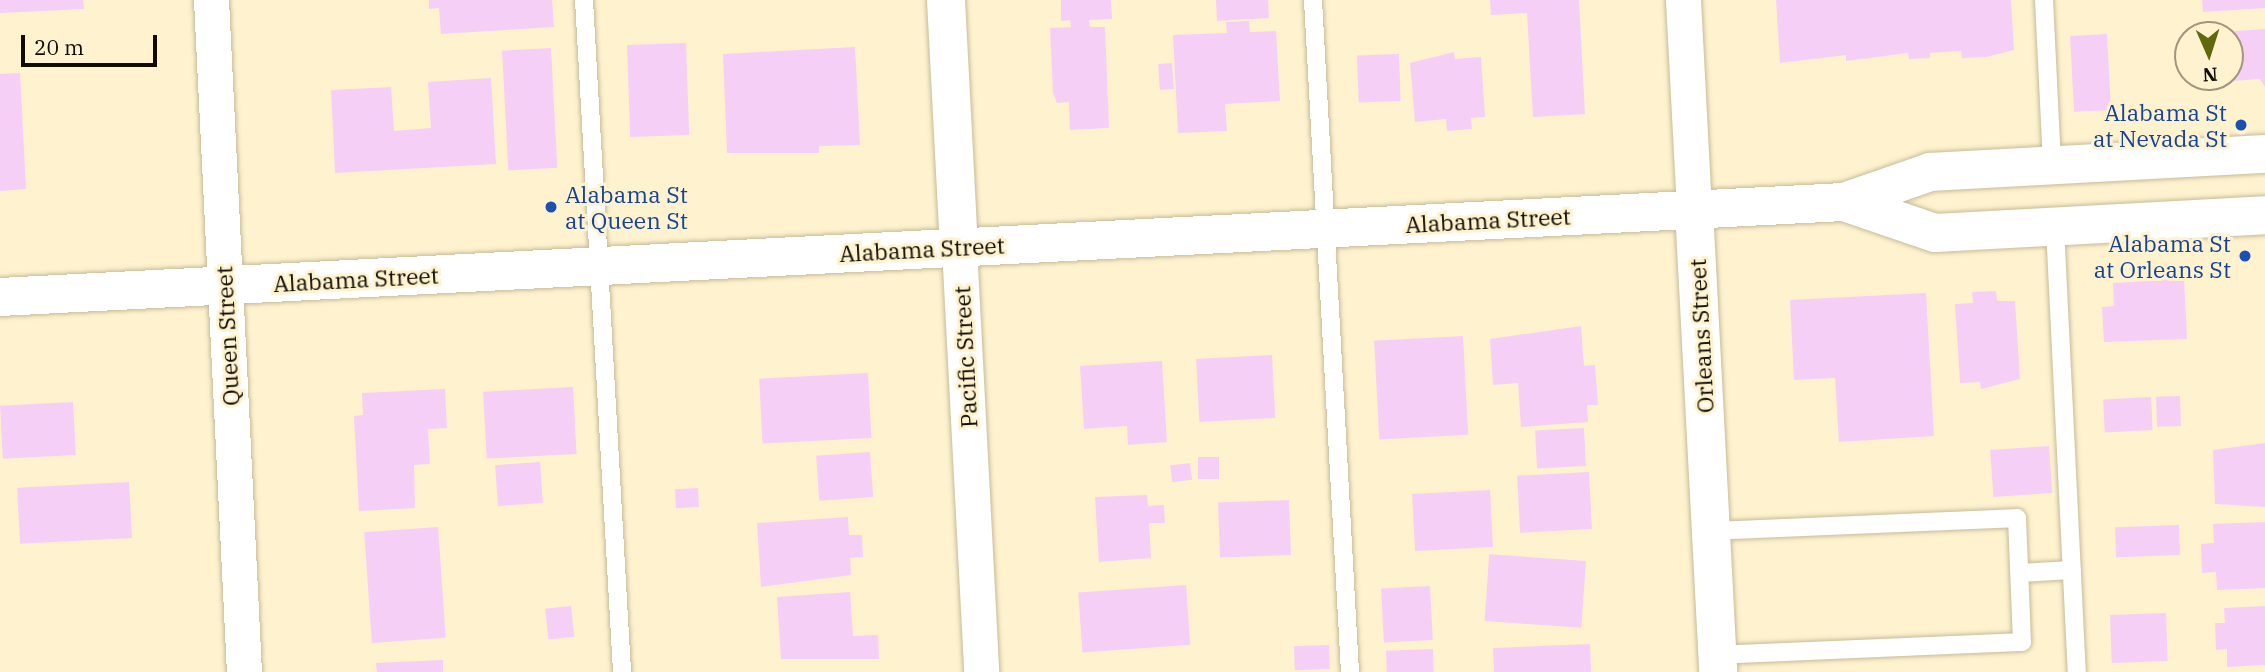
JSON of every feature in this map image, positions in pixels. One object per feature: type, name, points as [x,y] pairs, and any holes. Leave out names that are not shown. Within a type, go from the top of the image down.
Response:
[{"type":"main road","name":"Pacific Street","points":[[946,0],[959,247]]},
{"type":"main road","name":"Alabama Street","points":[[0,297],[1844,202],[1930,172],[2265,154]]},
{"type":"main road","name":"Alabama Street","points":[[1844,202],[1935,233],[2265,215]]},
{"type":"main road","name":"Orleans Street","points":[[1694,209],[1718,664]]},
{"type":"street","name":"Queen Street","points":[[211,0],[244,672]]},
{"type":"street","name":"Orleans Street","points":[[1683,0],[1694,209]]},
{"type":"street","name":"Pacific Street","points":[[959,247],[981,672]]},
{"type":"lane","points":[[584,0],[622,672]]},
{"type":"lane","points":[[1313,0],[1350,672]]},
{"type":"lane","points":[[2044,0],[2052,165]]},
{"type":"lane","points":[[2055,227],[2077,672]]},
{"type":"lane","points":[[1711,531],[2017,517],[2020,573],[2022,642],[1718,664]]},
{"type":"lane","points":[[2020,573],[2072,570]]},
{"type":"building","points":[[0,0],[83,0],[84,9],[0,13]]},
{"type":"building","points":[[429,0],[552,0],[554,27],[441,34],[439,8],[429,9]]},
{"type":"building","points":[[1061,0],[1111,0],[1112,19],[1089,20],[1090,27],[1105,27],[1109,128],[1070,130],[1069,102],[1057,103],[1053,93],[1050,28],[1071,27],[1070,20],[1061,21]]},
{"type":"building","points":[[1216,0],[1268,0],[1269,18],[1217,21]]},
{"type":"building","points":[[1490,0],[1579,0],[1585,114],[1533,117],[1527,13],[1491,15]]},
{"type":"building","points":[[1776,0],[2011,0],[2014,50],[1986,57],[1962,58],[1961,51],[1930,53],[1930,58],[1909,59],[1908,53],[1846,61],[1846,55],[1780,63]]},
{"type":"building","points":[[2202,0],[2265,0],[2265,8],[2203,12]]},
{"type":"building","points":[[1249,21],[1250,32],[1276,31],[1280,101],[1225,104],[1227,131],[1178,133],[1173,35],[1227,33],[1226,22]]},
{"type":"building","points":[[2265,29],[2265,87],[2260,79],[2244,80],[2244,30]]},
{"type":"building","points":[[2107,34],[2111,110],[2074,112],[2070,36]]},
{"type":"building","points":[[686,43],[689,135],[630,137],[627,45]]},
{"type":"building","points":[[855,47],[860,145],[819,146],[819,153],[727,153],[723,54]]},
{"type":"building","points":[[551,48],[557,168],[508,170],[502,51]]},
{"type":"building","points":[[1454,52],[1455,59],[1481,57],[1485,117],[1471,118],[1472,129],[1447,131],[1446,119],[1415,122],[1410,63]]},
{"type":"building","points":[[1399,54],[1401,101],[1359,102],[1357,55]]},
{"type":"building","points":[[1172,63],[1174,89],[1160,90],[1158,64]]},
{"type":"building","points":[[20,73],[26,189],[0,191],[0,74]]},
{"type":"building","points":[[491,78],[496,164],[335,173],[331,90],[391,87],[394,131],[431,128],[428,82]]},
{"type":"building","points":[[2184,279],[2187,339],[2104,342],[2102,307],[2114,306],[2113,283]]},
{"type":"building","points":[[1996,291],[1997,301],[2015,301],[2020,379],[1981,389],[1980,382],[1960,383],[1955,304],[1973,303],[1972,292]]},
{"type":"building","points":[[1926,293],[1934,436],[1839,442],[1835,378],[1794,380],[1790,300]]},
{"type":"building","points":[[1581,326],[1584,366],[1595,365],[1598,405],[1587,405],[1588,422],[1521,427],[1518,383],[1493,385],[1490,339]]},
{"type":"building","points":[[1463,336],[1468,435],[1379,440],[1374,341]]},
{"type":"building","points":[[1272,355],[1275,418],[1199,422],[1196,359]]},
{"type":"building","points":[[1162,361],[1167,442],[1128,445],[1127,426],[1084,429],[1080,366]]},
{"type":"building","points":[[868,373],[871,438],[763,444],[759,379]]},
{"type":"building","points":[[573,387],[577,454],[487,459],[483,392]]},
{"type":"building","points":[[445,389],[447,428],[428,429],[430,464],[414,465],[415,508],[359,511],[354,416],[363,415],[362,393]]},
{"type":"building","points":[[2180,396],[2181,426],[2157,427],[2156,397]]},
{"type":"building","points":[[2151,397],[2153,430],[2105,432],[2103,400]]},
{"type":"building","points":[[73,402],[76,455],[3,459],[0,406]]},
{"type":"building","points":[[1584,428],[1586,466],[1537,469],[1535,431]]},
{"type":"building","points":[[2265,443],[2265,507],[2215,504],[2213,450]]},
{"type":"building","points":[[2049,446],[2052,493],[1993,497],[1990,450]]},
{"type":"building","points":[[870,452],[873,497],[819,501],[816,456]]},
{"type":"building","points":[[1198,457],[1219,457],[1219,479],[1198,479]]},
{"type":"building","points":[[540,462],[543,503],[498,506],[495,465]]},
{"type":"building","points":[[1190,463],[1192,480],[1172,482],[1170,465]]},
{"type":"building","points":[[1589,472],[1592,529],[1520,533],[1517,476]]},
{"type":"building","points":[[129,482],[132,538],[20,544],[17,488]]},
{"type":"building","points":[[698,488],[699,507],[676,508],[675,489]]},
{"type":"building","points":[[1490,490],[1493,547],[1415,551],[1412,494]]},
{"type":"building","points":[[1147,495],[1148,506],[1164,505],[1165,523],[1149,523],[1151,558],[1099,562],[1095,497]]},
{"type":"building","points":[[1289,500],[1291,555],[1220,557],[1218,502]]},
{"type":"building","points":[[848,517],[849,535],[862,535],[863,557],[850,558],[851,575],[761,587],[757,523]]},
{"type":"building","points":[[2265,522],[2265,588],[2217,590],[2216,572],[2202,573],[2201,544],[2214,543],[2213,524]]},
{"type":"building","points":[[2179,525],[2180,555],[2116,557],[2115,527]]},
{"type":"building","points":[[438,527],[446,638],[372,643],[364,532]]},
{"type":"building","points":[[1489,554],[1586,561],[1581,628],[1485,621]]},
{"type":"building","points":[[1186,585],[1190,645],[1082,652],[1078,593]]},
{"type":"building","points":[[1430,586],[1433,640],[1384,642],[1381,589]]},
{"type":"building","points":[[850,592],[853,636],[878,635],[879,659],[781,659],[777,597]]},
{"type":"building","points":[[571,606],[574,637],[548,640],[545,609]]},
{"type":"building","points":[[2265,606],[2265,665],[2227,667],[2227,649],[2216,650],[2215,623],[2225,623],[2224,608]]},
{"type":"building","points":[[2166,613],[2168,661],[2112,663],[2110,615]]},
{"type":"building","points":[[1590,644],[1591,672],[1494,672],[1493,648]]},
{"type":"building","points":[[1329,645],[1330,669],[1295,670],[1294,646]]},
{"type":"building","points":[[1433,649],[1434,672],[1387,672],[1386,651]]},
{"type":"building","points":[[443,660],[443,672],[377,672],[376,663]]},
{"type":"place","name":"Alabama St at Nevada St","points":[[2241,125]]},
{"type":"place","name":"Alabama St at Queen St","points":[[551,207]]},
{"type":"place","name":"Alabama St at Orleans St","points":[[2245,256]]}]
